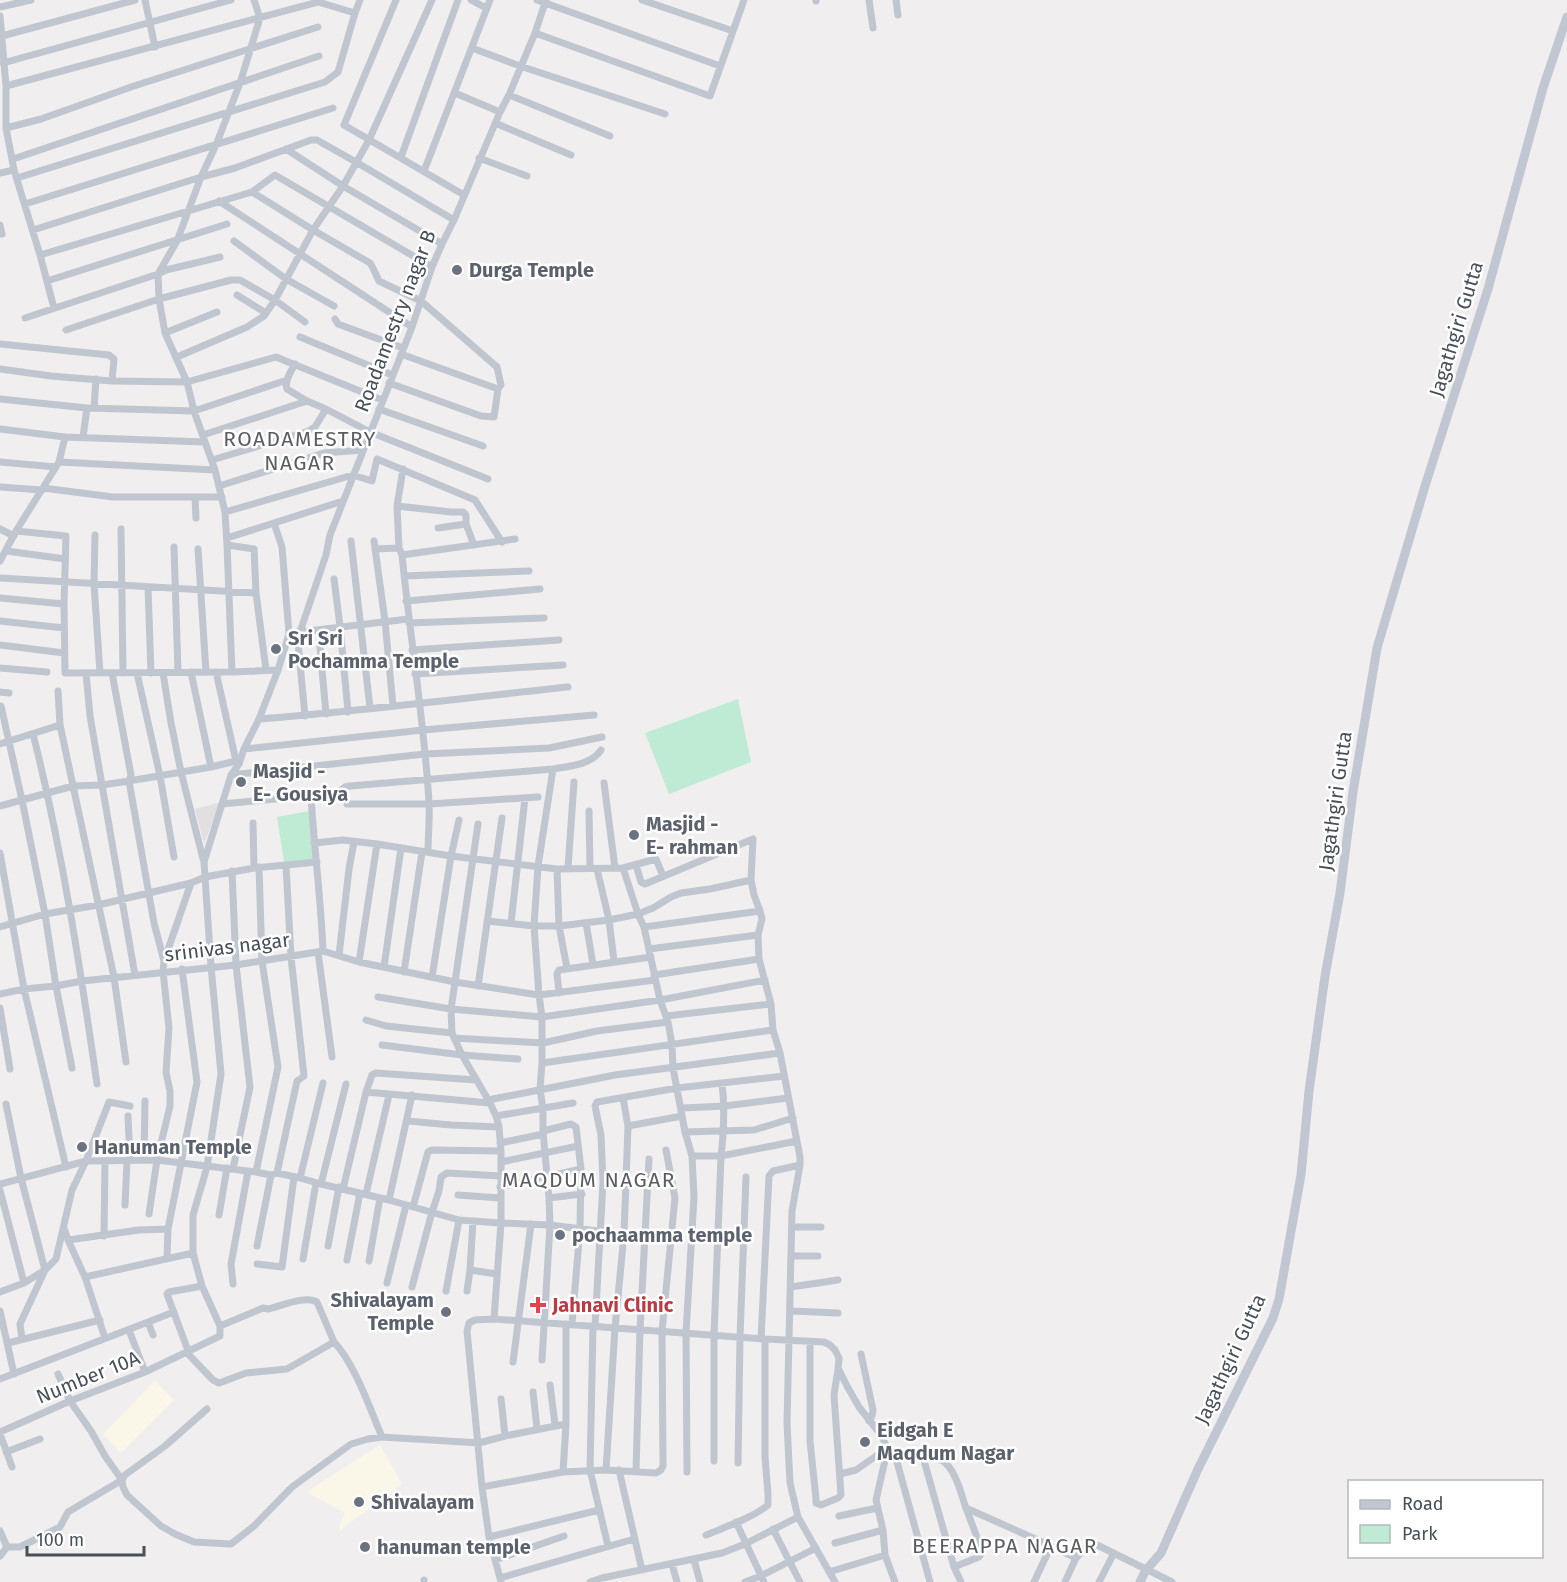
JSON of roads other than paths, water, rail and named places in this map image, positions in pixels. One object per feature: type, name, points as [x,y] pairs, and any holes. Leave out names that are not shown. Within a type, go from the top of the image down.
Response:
[{"type":"street","points":[[0,7],[31,0]]},
{"type":"street","points":[[2,36],[135,0]]},
{"type":"street","points":[[145,0],[155,47]]},
{"type":"street","points":[[3,63],[231,0]]},
{"type":"street","points":[[232,672],[225,512],[215,470],[194,411],[187,382],[165,333],[159,299],[158,274],[177,241],[240,83],[260,18],[254,0]]},
{"type":"street","points":[[17,178],[325,82],[338,72],[360,0]]},
{"type":"street","points":[[396,0],[344,125],[464,195]]},
{"type":"street","points":[[177,357],[247,327],[266,313],[313,230],[343,186],[369,140],[432,0]]},
{"type":"street","points":[[401,157],[458,0]]},
{"type":"street","points":[[471,0],[486,8]]},
{"type":"street","points":[[424,171],[490,0]]},
{"type":"street","points":[[642,0],[733,31]]},
{"type":"street","points":[[535,33],[710,96],[743,0]]},
{"type":"street","points":[[869,0],[873,28]]},
{"type":"street","points":[[896,0],[898,15]]},
{"type":"street","points":[[543,1],[720,66]]},
{"type":"street","name":"Roadamestry nagar B","points":[[298,632],[326,555],[330,535],[402,351],[432,267],[535,33],[543,1]]},
{"type":"street","points":[[6,86],[318,3],[355,13]]},
{"type":"street","points":[[0,16],[6,86],[6,128],[14,170],[54,308]]},
{"type":"street","name":"Jagathgiri Gutta","points":[[1140,1582],[1146,1570],[1161,1553],[1198,1469],[1273,1318],[1301,1175],[1309,1090],[1323,987],[1340,893],[1353,792],[1377,648],[1425,486],[1488,289],[1543,88],[1567,17]]},
{"type":"street","points":[[6,128],[41,119],[134,86],[318,27]]},
{"type":"street","points":[[472,48],[665,114]]},
{"type":"street","points":[[13,159],[319,56]]},
{"type":"street","points":[[455,93],[500,112]]},
{"type":"street","points":[[508,95],[610,136]]},
{"type":"street","points":[[25,204],[333,108]]},
{"type":"street","points":[[495,123],[571,155]]},
{"type":"street","points":[[33,230],[235,168],[311,140],[317,140],[454,220]]},
{"type":"street","points":[[286,149],[343,186],[442,244]]},
{"type":"street","points":[[480,158],[527,176]]},
{"type":"street","points":[[0,173],[14,170]]},
{"type":"street","points":[[40,255],[252,192],[275,176],[432,267]]},
{"type":"street","points":[[252,192],[370,263],[379,281],[421,301],[497,367],[501,385],[498,389],[494,417],[481,417],[300,337]]},
{"type":"street","points":[[219,201],[411,327]]},
{"type":"street","points":[[47,281],[227,224]]},
{"type":"street","points":[[0,225],[2,234]]},
{"type":"street","points":[[234,241],[286,279],[334,306]]},
{"type":"street","points":[[25,318],[166,270],[220,257]]},
{"type":"street","points":[[66,330],[159,299],[231,280],[240,280],[275,300],[305,322]]},
{"type":"street","points":[[237,295],[266,313]]},
{"type":"street","points":[[165,333],[217,312]]},
{"type":"street","points":[[335,319],[338,324],[498,389]]},
{"type":"street","points":[[0,344],[110,355],[114,359],[112,381]]},
{"type":"street","points":[[0,369],[96,380],[187,382],[276,357],[382,400]]},
{"type":"street","points":[[295,364],[286,386],[287,389],[307,401],[370,432],[488,479]]},
{"type":"street","points":[[83,437],[96,380]]},
{"type":"street","points":[[0,399],[91,408],[194,411],[287,380]]},
{"type":"street","points":[[0,429],[83,437],[204,438],[307,401]]},
{"type":"street","points":[[212,460],[309,431],[315,427],[326,409]]},
{"type":"street","points":[[379,409],[483,446]]},
{"type":"street","points":[[0,561],[57,464],[65,436]]},
{"type":"street","points":[[219,486],[324,453],[363,450]]},
{"type":"street","points":[[225,512],[353,475],[372,481],[377,459],[475,500],[502,542]]},
{"type":"street","points":[[0,462],[215,470]]},
{"type":"street","points":[[403,470],[396,506],[420,702],[429,804],[425,852],[404,972]]},
{"type":"street","points":[[0,487],[113,497],[222,496]]},
{"type":"street","points":[[195,497],[196,518]]},
{"type":"street","points":[[227,542],[274,523],[343,501]]},
{"type":"street","points":[[396,506],[463,512],[466,515],[466,524],[474,545]]},
{"type":"street","points":[[204,862],[231,775],[259,719],[289,634],[282,547],[274,523]]},
{"type":"street","points":[[438,528],[466,524]]},
{"type":"street","points":[[0,529],[15,534],[66,536],[65,673],[278,670]]},
{"type":"street","points":[[121,530],[123,673]]},
{"type":"street","points":[[95,535],[94,584],[100,673]]},
{"type":"street","points":[[393,706],[385,621],[374,545],[400,551],[515,539]]},
{"type":"street","points":[[351,541],[370,708]]},
{"type":"street","points":[[227,542],[254,549],[256,593],[267,670]]},
{"type":"street","points":[[174,546],[178,672]]},
{"type":"street","points":[[198,549],[206,672]]},
{"type":"street","points":[[6,551],[65,559]]},
{"type":"street","points":[[404,576],[530,571]]},
{"type":"street","points":[[0,579],[256,593]]},
{"type":"street","points":[[334,579],[348,712]]},
{"type":"street","points":[[148,587],[151,673]]},
{"type":"street","points":[[406,601],[540,590]]},
{"type":"street","points":[[0,598],[64,604]]},
{"type":"street","points":[[289,634],[385,621],[544,618]]},
{"type":"street","points":[[0,621],[64,628]]},
{"type":"street","points":[[298,632],[305,716]]},
{"type":"street","points":[[412,650],[559,640]]},
{"type":"street","points":[[0,645],[64,653]]},
{"type":"street","points":[[320,647],[326,714]]},
{"type":"street","points":[[415,674],[564,665]]},
{"type":"street","points":[[0,668],[47,672]]},
{"type":"street","points":[[163,672],[181,772],[204,862],[221,1074],[207,1167],[193,1215],[193,1253],[202,1286],[220,1326],[263,1308],[268,1309],[304,1299],[317,1302],[334,1342],[341,1350],[363,1391],[382,1437]]},
{"type":"street","points":[[191,672],[211,767]]},
{"type":"street","points":[[216,672],[238,762]]},
{"type":"street","points":[[86,673],[90,716],[135,975]]},
{"type":"street","points":[[112,673],[154,923],[164,961]]},
{"type":"street","points":[[137,673],[160,776],[174,857]]},
{"type":"street","points":[[259,719],[348,712],[420,702],[568,687]]},
{"type":"street","points":[[0,692],[9,693]]},
{"type":"street","points":[[58,692],[60,725],[114,977],[126,1062]]},
{"type":"street","points":[[1,706],[45,914],[72,1068]]},
{"type":"street","points":[[244,749],[594,715]]},
{"type":"street","points":[[0,744],[60,725]]},
{"type":"street","points":[[33,734],[48,793],[71,911],[97,1084]]},
{"type":"street","points":[[231,775],[425,754],[549,748],[602,737]]},
{"type":"street","points":[[222,804],[337,793],[346,786],[553,769],[579,764],[596,757],[601,750]]},
{"type":"street","points":[[0,806],[73,786],[102,785],[238,762]]},
{"type":"street","points":[[542,1360],[550,1225],[540,1089],[542,1017],[534,926],[538,866],[553,769]]},
{"type":"street","points":[[568,868],[574,782]]},
{"type":"street","points":[[604,783],[619,868],[644,927],[660,1000],[667,1019],[672,1045],[673,1068],[692,1156],[694,1197],[686,1333],[687,1472]]},
{"type":"street","points":[[311,796],[317,862],[320,952],[332,1057]]},
{"type":"street","points":[[346,804],[429,804],[538,797]]},
{"type":"street","points":[[511,923],[525,798]]},
{"type":"street","points":[[589,812],[594,869],[609,920],[614,962]]},
{"type":"street","points":[[478,986],[502,818]]},
{"type":"street","points":[[432,977],[459,820]]},
{"type":"street","points":[[233,1284],[231,1264],[278,1067],[262,961],[253,823]]},
{"type":"street","points":[[478,824],[451,1009],[453,1036],[489,1101],[499,1127],[501,1223],[494,1318]]},
{"type":"street","points":[[636,865],[643,884],[753,839],[751,880],[760,911],[759,959],[771,1004],[773,1030],[780,1053],[800,1165],[792,1211],[788,1459],[790,1483],[798,1517],[835,1582]]},
{"type":"street","points":[[314,843],[343,840],[557,869],[619,868],[656,859],[663,876]]},
{"type":"street","points":[[339,955],[354,842]]},
{"type":"street","points":[[359,962],[377,844]]},
{"type":"street","points":[[384,967],[401,848]]},
{"type":"street","points":[[0,853],[24,989],[66,1167]]},
{"type":"street","points":[[0,927],[45,914],[71,911],[149,893],[205,877],[256,868],[317,862]]},
{"type":"street","points":[[257,1246],[297,1081],[304,1076],[291,957],[286,865]]},
{"type":"street","points":[[557,869],[559,926],[567,968]]},
{"type":"street","points":[[219,1215],[250,1087],[236,965],[231,872]]},
{"type":"street","points":[[487,921],[559,926],[609,920],[638,914],[681,893],[751,880]]},
{"type":"street","points":[[150,1214],[157,1160],[170,1106],[166,1072],[169,1028],[164,961],[191,882]]},
{"type":"street","points":[[644,927],[760,911]]},
{"type":"street","points":[[586,923],[593,964]]},
{"type":"street","points":[[649,949],[758,935]]},
{"type":"street","name":"srinivas nagar","points":[[0,994],[82,981],[236,965],[320,952],[455,982],[539,994],[655,978],[759,959]]},
{"type":"street","points":[[559,993],[558,971],[651,957]]},
{"type":"street","points":[[167,1258],[168,1229],[197,1082],[182,969]]},
{"type":"street","points":[[378,997],[451,1009],[542,1017],[660,1000],[765,980]]},
{"type":"street","points":[[366,1020],[386,1026],[453,1036],[543,1043],[667,1019],[771,1004]]},
{"type":"street","points":[[0,1008],[10,1068]]},
{"type":"street","points":[[542,1063],[773,1030]]},
{"type":"street","points":[[382,1046],[519,1059]]},
{"type":"street","points":[[366,1092],[489,1101],[615,1075],[780,1053]]},
{"type":"street","points":[[328,1246],[341,1188],[372,1075],[376,1072],[476,1080]]},
{"type":"street","points":[[608,1546],[590,1470],[594,1326],[603,1182],[601,1136],[595,1106],[600,1101],[677,1088],[784,1076]]},
{"type":"street","points":[[258,1264],[282,1267],[297,1177],[323,1083]]},
{"type":"street","points":[[714,1461],[714,1335],[725,1106],[722,1083]]},
{"type":"street","points":[[303,1258],[319,1183],[346,1084]]},
{"type":"street","points":[[347,1260],[389,1095]]},
{"type":"street","points":[[389,1200],[412,1095]]},
{"type":"street","points":[[606,1470],[615,1328],[624,1234],[628,1126],[623,1098]]},
{"type":"street","points":[[628,1126],[682,1112],[788,1098]]},
{"type":"street","points":[[144,1160],[145,1101]]},
{"type":"street","points":[[0,1292],[24,1283],[45,1270],[56,1259],[72,1190],[110,1102],[130,1106]]},
{"type":"street","points":[[6,1104],[21,1178],[45,1270],[20,1324],[22,1339]]},
{"type":"street","points":[[496,1116],[573,1104]]},
{"type":"street","points":[[125,1205],[128,1116]]},
{"type":"street","points":[[685,1132],[753,1130],[793,1118]]},
{"type":"street","points":[[408,1121],[499,1127]]},
{"type":"street","points":[[500,1143],[571,1124],[576,1127],[582,1194],[569,1324],[563,1472]]},
{"type":"street","points":[[692,1156],[721,1156],[797,1141]]},
{"type":"street","points":[[501,1162],[578,1146]]},
{"type":"street","points":[[387,1283],[409,1206],[428,1152],[432,1150],[501,1151]]},
{"type":"street","points":[[482,1487],[563,1472],[619,1470],[656,1473],[661,1470],[663,1466],[662,1331],[675,1198],[666,1150]]},
{"type":"street","points":[[636,1471],[640,1329],[650,1159]]},
{"type":"street","points":[[0,1184],[86,1161],[182,1162],[297,1177],[459,1220],[550,1225],[672,1239]]},
{"type":"street","points":[[104,1236],[105,1161]]},
{"type":"street","points":[[706,1535],[768,1505],[763,1339],[769,1176],[773,1171],[800,1165]]},
{"type":"street","points":[[500,1187],[581,1169]]},
{"type":"street","points":[[412,1287],[441,1177],[447,1173],[501,1176]]},
{"type":"street","points":[[738,1463],[746,1178]]},
{"type":"street","points":[[0,1190],[24,1283]]},
{"type":"street","points":[[549,1198],[582,1194]]},
{"type":"street","points":[[458,1195],[500,1198]]},
{"type":"street","points":[[369,1261],[380,1198]]},
{"type":"street","points":[[446,1291],[459,1220]]},
{"type":"street","points":[[467,1291],[473,1221]]},
{"type":"street","points":[[513,1362],[531,1224]]},
{"type":"street","points":[[792,1227],[821,1227]]},
{"type":"street","points":[[64,1228],[85,1277],[105,1338]]},
{"type":"street","points":[[68,1240],[139,1230],[168,1229]]},
{"type":"street","points":[[85,1277],[193,1253]]},
{"type":"street","points":[[792,1256],[818,1256]]},
{"type":"street","points":[[470,1270],[497,1274]]},
{"type":"street","points":[[791,1287],[838,1280]]},
{"type":"street","points":[[202,1286],[167,1294],[190,1356],[213,1380],[219,1383],[246,1373],[287,1368],[334,1342]]},
{"type":"street","points":[[0,1311],[14,1374]]},
{"type":"street","points":[[790,1311],[838,1313]]},
{"type":"street","points":[[0,1379],[174,1312]]},
{"type":"street","points":[[634,1539],[500,1580],[489,1537],[482,1487],[467,1331],[469,1323],[494,1318],[824,1342],[830,1345],[839,1358],[834,1395],[841,1494],[838,1498],[821,1505],[816,1503],[810,1441],[810,1342]]},
{"type":"street","points":[[8,1343],[100,1320]]},
{"type":"street","points":[[148,1322],[153,1335]]},
{"type":"street","name":"Number 10A","points":[[0,1433],[70,1401],[145,1372],[220,1335],[220,1326]]},
{"type":"street","points":[[129,1330],[145,1372]]},
{"type":"street","points":[[861,1354],[873,1410],[869,1421]]},
{"type":"street","points":[[838,1368],[853,1398],[890,1450],[930,1582]]},
{"type":"street","points":[[58,1374],[70,1401],[122,1480],[127,1495],[161,1526],[194,1542],[231,1544],[254,1526],[292,1487],[351,1444],[382,1437],[479,1443],[566,1424]]},
{"type":"street","points":[[550,1385],[555,1425]]},
{"type":"street","points":[[533,1392],[537,1429]]},
{"type":"street","points":[[501,1399],[505,1436]]},
{"type":"street","points":[[7,1547],[20,1547],[60,1527],[68,1512],[122,1480],[125,1475],[165,1446],[207,1409]]},
{"type":"street","points":[[0,1433],[12,1467]]},
{"type":"street","points":[[6,1452],[40,1439]]},
{"type":"street","points":[[840,1474],[856,1470],[890,1450],[944,1462],[957,1480],[982,1553],[979,1557],[954,1567]]},
{"type":"street","points":[[890,1450],[876,1493],[885,1555],[895,1582]]},
{"type":"street","points":[[923,1457],[960,1582]]},
{"type":"street","points":[[619,1470],[642,1570]]},
{"type":"street","points":[[840,1516],[877,1508]]},
{"type":"street","points":[[966,1508],[1076,1558]]},
{"type":"street","points":[[489,1537],[599,1510]]},
{"type":"street","points":[[590,1582],[722,1553],[798,1517]]},
{"type":"street","points":[[736,1522],[763,1579]]},
{"type":"street","points":[[773,1529],[800,1582]]},
{"type":"street","points":[[835,1543],[883,1530]]},
{"type":"street","points":[[0,1531],[7,1547]]},
{"type":"street","points":[[495,1560],[564,1536]]},
{"type":"street","points":[[1065,1582],[1076,1558],[1090,1543],[1093,1543],[1172,1582]]},
{"type":"street","points":[[1034,1582],[1051,1546]]},
{"type":"street","points":[[0,1556],[7,1547]]},
{"type":"street","points":[[745,1582],[763,1579],[816,1548]]},
{"type":"street","points":[[1099,1582],[1114,1553]]},
{"type":"street","points":[[829,1572],[885,1555]]},
{"type":"street","points":[[694,1560],[700,1582]]},
{"type":"street","points":[[672,1564],[677,1582]]},
{"type":"place","name":"Durga Temple","points":[[457,270]]},
{"type":"place","name":"Sri Sri Pochamma Temple","points":[[276,649]]},
{"type":"place","name":"Masjid - E- Gousiya","points":[[241,782]]},
{"type":"place","name":"Masjid - E- rahman","points":[[634,835]]},
{"type":"place","name":"Hanuman Temple","points":[[82,1147]]},
{"type":"place","name":"pochaamma temple","points":[[560,1235]]},
{"type":"place","name":"Jahnavi Clinic","points":[[538,1305]]},
{"type":"place","name":"Shivalayam Temple","points":[[446,1312]]},
{"type":"place","name":"Eidgah E Maqdum Nagar","points":[[865,1442]]},
{"type":"place","name":"Shivalayam","points":[[359,1502]]},
{"type":"place","name":"hanuman temple","points":[[365,1547]]},
{"type":"district","name":"ROADAMESTRY NAGAR","points":[[300,451]]},
{"type":"district","name":"MAQDUM NAGAR","points":[[589,1180]]},
{"type":"district","name":"BEERAPPA NAGAR","points":[[1005,1546]]}]
